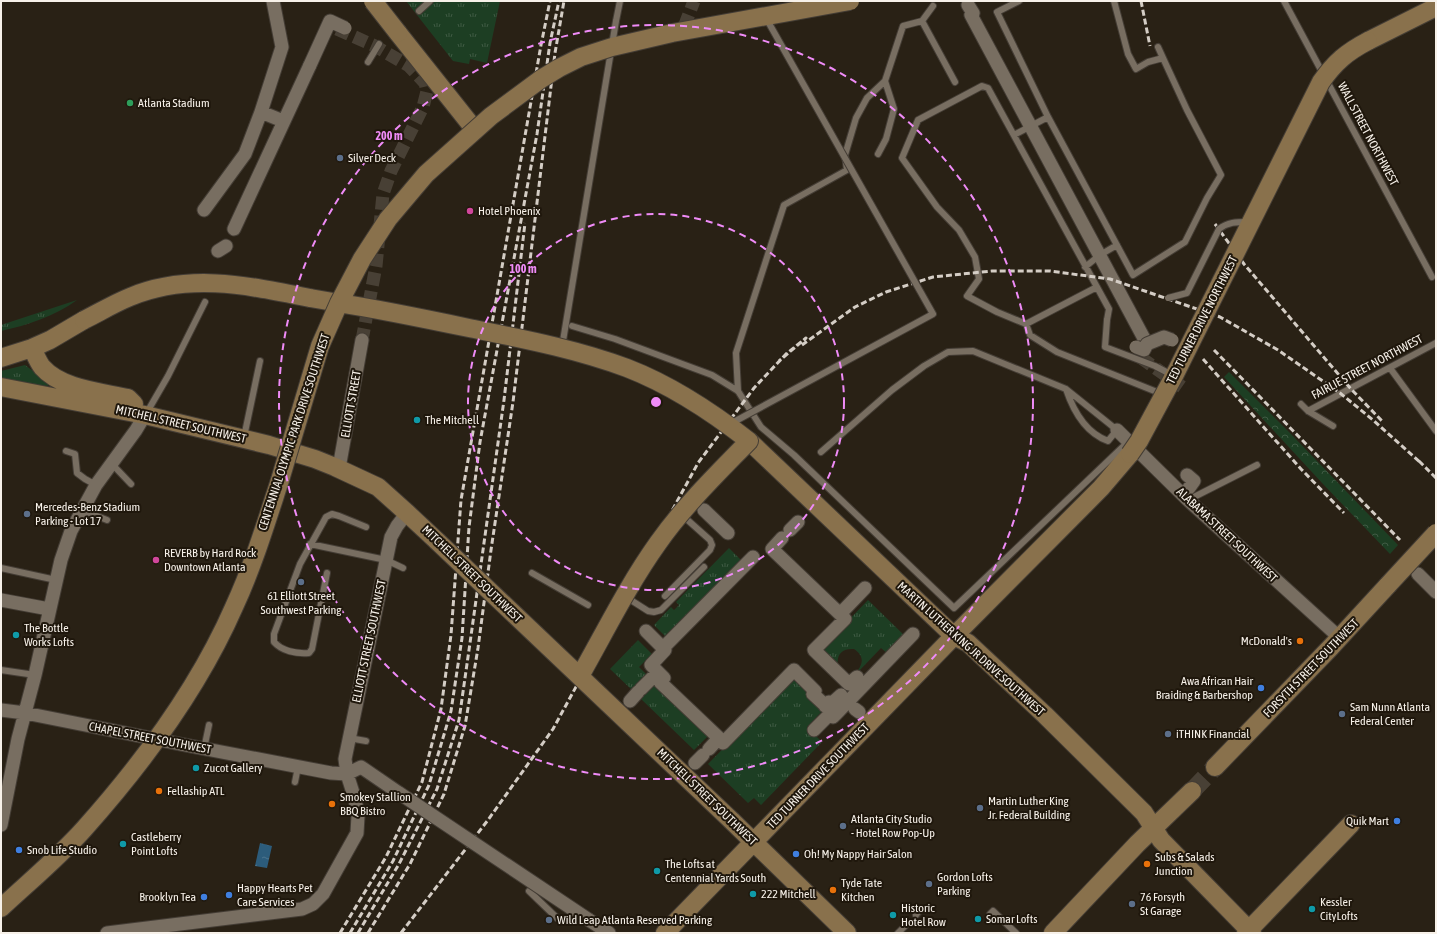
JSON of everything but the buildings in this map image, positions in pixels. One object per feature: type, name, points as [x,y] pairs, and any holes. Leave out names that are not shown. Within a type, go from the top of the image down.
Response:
[{"type":"street","points":[[204,210],[245,154],[261,112],[282,47],[273,1]]},
{"type":"street","points":[[373,1],[475,130]]},
{"type":"street","name":"CENTENNIAL OLYMPIC PARK DRIVE SOUTHWEST","points":[[1,908],[50,864],[84,830],[118,790],[157,739],[213,651],[251,568],[280,480],[320,346],[339,303],[362,259],[388,219],[426,174],[491,116],[541,79],[581,57],[612,47],[672,33],[850,1]]},
{"type":"street","points":[[968,5],[973,13],[971,15],[1100,255],[1142,346],[1164,337],[1172,340]]},
{"type":"street","name":"TED TURNER DRIVE NORTHWEST","points":[[954,636],[1112,476],[1139,441],[1174,376],[1321,82],[1330,68],[1340,58],[1368,41],[1436,7]]},
{"type":"street","points":[[234,229],[330,21],[345,28]]},
{"type":"street","points":[[261,112],[283,121]]},
{"type":"street","name":"MARTIN LUTHER KING JR DRIVE SOUTHWEST","points":[[32,348],[50,340],[84,320],[132,296],[177,284],[199,282],[250,286],[369,308],[562,348],[628,369],[652,380],[680,394],[721,419],[749,441],[954,636],[968,642],[1144,813],[1161,840],[1249,932]]},
{"type":"street","name":"ELLIOTT STREET","points":[[339,468],[362,340]]},
{"type":"street","points":[[1,358],[32,348],[42,366],[56,379],[67,384],[128,398],[145,415],[136,430],[96,485],[71,531],[49,609],[25,713],[15,772],[1,825]]},
{"type":"street","name":"MITCHELL STREET SOUTHWEST","points":[[1,387],[145,415],[244,439],[314,459],[339,468],[378,487],[408,513],[580,676],[847,933]]},
{"type":"street","name":"ALABAMA STREET SOUTHWEST","points":[[1117,430],[1188,488],[1340,638]]},
{"type":"street","points":[[580,676],[639,571],[659,542],[681,514],[749,441]]},
{"type":"street","points":[[704,510],[728,533]]},
{"type":"street","name":"ELLIOTT STREET SOUTHWEST","points":[[107,933],[302,909],[313,904],[323,894],[357,833],[358,816],[355,799],[347,774],[345,759],[386,560],[393,534],[397,526],[408,513]]},
{"type":"street","points":[[772,548],[790,530]]},
{"type":"street","name":"FORSYTH STREET SOUTHWEST","points":[[1215,767],[1340,638],[1436,533]]},
{"type":"street","points":[[814,730],[828,716],[832,717],[830,710],[813,694],[815,691],[794,670],[723,743],[660,682],[664,678],[650,665],[665,650],[663,648],[708,604],[751,555],[754,558],[768,544],[844,619],[814,650],[854,686]]},
{"type":"street","points":[[1418,574],[1436,592]]},
{"type":"street","points":[[840,614],[865,588]]},
{"type":"street","points":[[1,600],[49,609]]},
{"type":"street","points":[[646,631],[663,648]]},
{"type":"street","points":[[830,710],[846,700],[854,686],[885,655],[913,634]]},
{"type":"street","name":"TED TURNER DRIVE SOUTHWEST","points":[[665,933],[954,636]]},
{"type":"street","points":[[636,694],[658,672]]},
{"type":"street","name":"CHAPEL STREET SOUTHWEST","points":[[1,710],[25,713],[331,773],[347,774],[361,767],[608,933]]},
{"type":"street","points":[[702,756],[719,738]]},
{"type":"street","points":[[1053,933],[1154,827],[1192,791]]},
{"type":"street","points":[[1249,932],[1351,824]]},
{"type":"lane","points":[[419,10],[430,1]]},
{"type":"lane","points":[[562,348],[620,1]]},
{"type":"lane","points":[[1019,1],[997,12],[1048,117],[1133,275],[1185,242],[1207,198],[1221,175],[1187,110],[1158,47]]},
{"type":"lane","points":[[1114,1],[1128,54],[1136,69],[1148,62],[1163,58]]},
{"type":"lane","name":"WALL STREET NORTHWEST","points":[[1284,1],[1432,277]]},
{"type":"lane","points":[[738,391],[736,353],[784,205],[847,170],[845,155],[856,118],[867,98],[885,80],[903,26],[922,20],[933,6]]},
{"type":"lane","points":[[726,426],[933,314],[766,17]]},
{"type":"lane","points":[[922,20],[955,82]]},
{"type":"lane","points":[[368,62],[379,44]]},
{"type":"lane","points":[[878,154],[886,139],[894,109],[885,80]]},
{"type":"lane","points":[[1163,395],[1057,352],[1030,335],[1026,324],[997,312],[967,296],[979,279],[975,257],[959,230],[937,207],[902,158],[918,120],[982,86],[988,88],[1108,309],[1105,347],[1155,366],[1174,376]]},
{"type":"lane","points":[[1014,135],[1048,117]]},
{"type":"lane","points":[[1168,298],[1187,293],[1219,230],[1226,224],[1233,222],[1251,222]]},
{"type":"lane","points":[[1086,267],[1100,255],[1117,245]]},
{"type":"lane","points":[[1026,324],[1097,287]]},
{"type":"lane","points":[[145,415],[168,376],[205,302]]},
{"type":"lane","points":[[572,326],[615,339],[712,375],[738,391],[761,427],[794,455],[954,608],[1129,441]]},
{"type":"lane","name":"FAIRLIE STREET NORTHWEST","points":[[1308,411],[1436,343]]},
{"type":"lane","points":[[821,452],[892,390],[924,366],[948,352],[973,351],[1066,389],[1117,430],[1108,441],[1100,438],[1079,418],[1072,407],[1066,389]]},
{"type":"lane","points":[[244,439],[260,361]]},
{"type":"lane","points":[[1390,368],[1436,431]]},
{"type":"lane","points":[[1301,404],[1308,411],[1333,426]]},
{"type":"lane","points":[[66,451],[75,454],[77,473],[96,485]]},
{"type":"lane","points":[[112,464],[131,484]]},
{"type":"lane","points":[[1188,488],[1257,465]]},
{"type":"lane","points":[[82,510],[107,520]]},
{"type":"lane","points":[[327,573],[312,649],[309,653],[303,654],[280,648],[274,642],[274,634],[300,564],[326,517],[332,514],[366,527]]},
{"type":"lane","points":[[665,596],[701,560],[710,550],[712,545],[710,540],[681,514]]},
{"type":"lane","points":[[310,544],[386,560],[403,568]]},
{"type":"lane","points":[[625,596],[648,611],[654,612],[661,610],[704,567]]},
{"type":"lane","points":[[1,568],[56,580]]},
{"type":"lane","points":[[532,573],[588,605]]},
{"type":"lane","points":[[1,670],[35,675]]},
{"type":"lane","points":[[204,749],[209,725]]},
{"type":"lane","points":[[349,738],[366,742]]},
{"type":"lane","points":[[295,782],[298,767]]},
{"type":"lane","points":[[529,891],[557,918]]},
{"type":"lane","points":[[990,914],[993,911],[1016,933]]},
{"type":"lane","points":[[898,933],[906,925]]},
{"type":"green space","points":[[406,1],[500,1],[487,63],[470,59],[469,64],[453,61]]},
{"type":"green space","points":[[77,300],[60,311],[41,319],[1,331],[1,325]]},
{"type":"green space","points":[[25,365],[49,383],[48,386],[1,381],[1,371]]},
{"type":"green space","points":[[1229,372],[1398,545],[1390,554],[1224,377]]},
{"type":"green space","points":[[729,548],[742,561],[667,638],[654,625],[671,607],[674,610],[679,605],[676,602]]},
{"type":"green space","points":[[868,600],[906,637],[889,655],[881,648],[859,671],[858,670],[862,659],[854,649],[841,652],[838,658],[838,665],[820,650]]},
{"type":"green space","points":[[638,640],[652,654],[639,667],[647,675],[632,690],[610,669]]},
{"type":"green space","points":[[795,675],[825,708],[807,727],[822,742],[761,805],[754,798],[748,803],[708,764]]},
{"type":"green space","points":[[655,684],[708,736],[694,750],[641,699]]},
{"type":"water","points":[[260,843],[272,846],[267,868],[255,866]]},
{"type":"tunnel","points":[[684,27],[694,1]]},
{"type":"tunnel","points":[[337,29],[375,46],[409,66],[425,83],[427,91],[423,107],[391,171],[383,194],[376,266],[362,340]]},
{"type":"tunnel","points":[[1138,343],[1141,344],[1137,355],[1185,389]]},
{"type":"tunnel","points":[[1192,791],[1215,767]]},
{"type":"railway","points":[[340,933],[386,857],[422,782],[441,709],[451,635],[461,500],[550,1]]},
{"type":"railway","points":[[350,933],[393,861],[429,785],[451,711],[462,638],[469,527],[480,442],[537,134],[550,43],[559,1]]},
{"type":"railway","points":[[368,933],[410,864],[444,794],[465,726],[478,648],[513,402],[555,53],[564,1]]},
{"type":"railway","points":[[1141,1],[1150,46]]},
{"type":"railway","points":[[358,933],[399,864],[437,789],[459,720],[504,400],[525,223]]},
{"type":"railway","points":[[1215,224],[1244,264],[1351,389],[1382,421]]},
{"type":"railway","points":[[802,345],[855,307],[886,292],[933,277],[992,271],[1050,271],[1110,279],[1220,317],[1278,350],[1340,393],[1422,464]]},
{"type":"railway","points":[[401,933],[488,820],[553,729],[698,463],[754,388],[786,354],[806,338],[779,361]]},
{"type":"railway","points":[[1214,350],[1400,540]]},
{"type":"railway","points":[[1203,359],[1301,469],[1344,513]]},
{"type":"railway","points":[[1419,461],[1436,478]]},
{"type":"place","name":"Atlanta Stadium","points":[[130,103]]},
{"type":"place","name":"Silver Deck","points":[[340,158]]},
{"type":"place","name":"Hotel Phoenix","points":[[470,211]]},
{"type":"place","name":"The Mitchell","points":[[417,420]]},
{"type":"place","name":"Mercedes-Benz Stadium Parking - Lot 17","points":[[27,514]]},
{"type":"place","name":"REVERB by Hard Rock Downtown Atlanta","points":[[156,560]]},
{"type":"place","name":"61 Elliott Street Southwest Parking","points":[[301,582]]},
{"type":"place","name":"The Bottle Works Lofts","points":[[16,635]]},
{"type":"place","name":"McDonald's","points":[[1300,641]]},
{"type":"place","name":"Awa African Hair Braiding & Barbershop","points":[[1261,688]]},
{"type":"place","name":"Sam Nunn Atlanta Federal Center","points":[[1342,714]]},
{"type":"place","name":"iTHINK Financial","points":[[1168,734]]},
{"type":"place","name":"Zucot Gallery","points":[[196,768]]},
{"type":"place","name":"Fellaship ATL","points":[[159,791]]},
{"type":"place","name":"Smokey Stallion BBQ Bistro","points":[[332,804]]},
{"type":"place","name":"Martin Luther King Jr. Federal Building","points":[[980,808]]},
{"type":"place","name":"Quik Mart","points":[[1397,821]]},
{"type":"place","name":"Atlanta City Studio - Hotel Row Pop-Up","points":[[843,826]]},
{"type":"place","name":"Castleberry Point Lofts","points":[[123,844]]},
{"type":"place","name":"Snob Life Studio","points":[[19,850]]},
{"type":"place","name":"Oh! My Nappy Hair Salon","points":[[796,854]]},
{"type":"place","name":"Subs & Salads Junction","points":[[1147,864]]},
{"type":"place","name":"The Lofts at Centennial Yards South","points":[[657,871]]},
{"type":"place","name":"Gordon Lofts Parking","points":[[929,884]]},
{"type":"place","name":"Tyde Tate Kitchen","points":[[833,890]]},
{"type":"place","name":"222 Mitchell","points":[[753,894]]},
{"type":"place","name":"Happy Hearts Pet Care Services","points":[[229,895]]},
{"type":"place","name":"Brooklyn Tea","points":[[204,897]]},
{"type":"place","name":"76 Forsyth St Garage","points":[[1132,904]]},
{"type":"place","name":"Kessler CityLofts","points":[[1312,909]]},
{"type":"place","name":"Historic Hotel Row","points":[[893,915]]},
{"type":"place","name":"Somar Lofts","points":[[978,919]]},
{"type":"place","name":"Wild Leap Atlanta Reserved Parking","points":[[549,920]]}]
